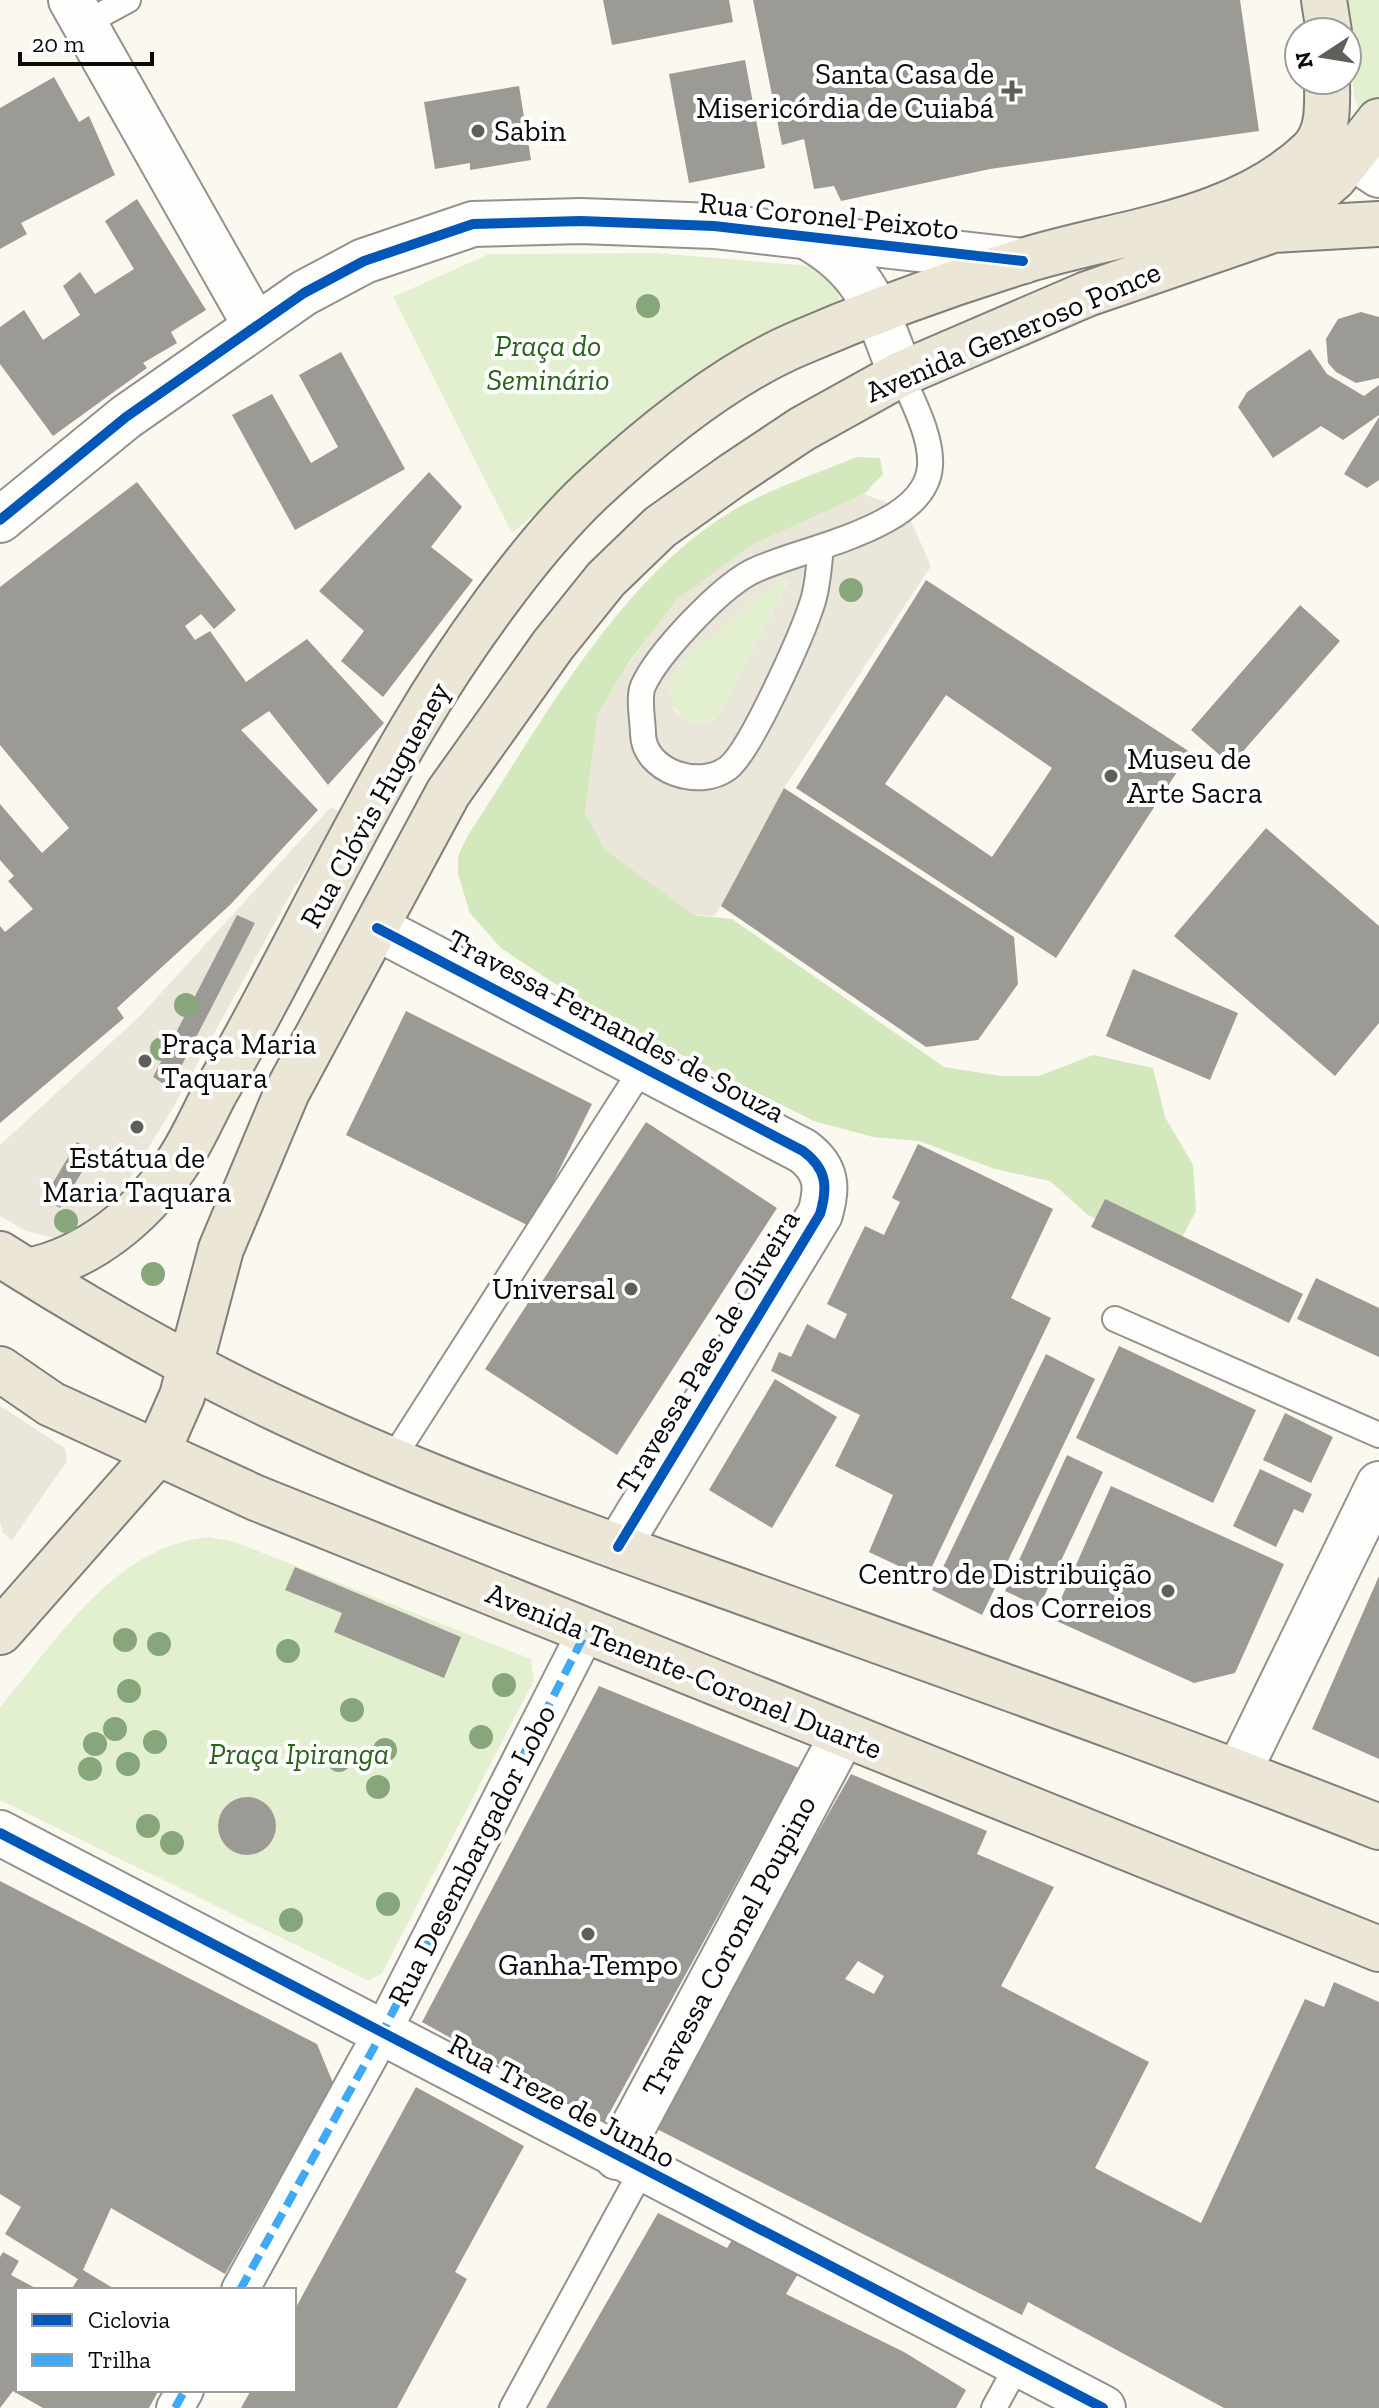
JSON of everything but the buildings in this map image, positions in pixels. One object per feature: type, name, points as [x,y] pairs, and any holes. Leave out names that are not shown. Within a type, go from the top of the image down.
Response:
[{"type":"main road","name":"Rua Clóvis Hugueney","points":[[14,1262],[55,1266],[91,1248],[130,1217],[176,1165],[253,1029],[412,728],[499,600],[581,502],[699,402],[791,347],[876,311],[1023,261],[1196,216],[1247,194],[1310,152],[1323,133],[1326,96]]},
{"type":"main road","points":[[1342,96],[1345,133],[1365,166]]},
{"type":"main road","name":"Avenida Generoso Ponce","points":[[156,1455],[172,1423],[209,1290],[238,1201],[287,1092],[448,793],[553,645],[606,579],[660,527],[733,475],[802,429],[901,374],[1087,294],[1273,230],[1365,166],[1379,121]]},
{"type":"main road","points":[[1273,230],[1379,224]]},
{"type":"main road","points":[[14,1262],[190,1366],[393,1458],[618,1547],[1239,1771],[1379,1827]]},
{"type":"main road","name":"Avenida Tenente-Coronel Duarte","points":[[0,1369],[51,1404],[156,1455],[842,1736],[1379,1949]]},
{"type":"main road","points":[[0,1632],[156,1455]]},
{"type":"street","points":[[77,12],[255,325]]},
{"type":"street","name":"Rua Coronel Peixoto","points":[[0,520],[126,417],[255,325],[364,261],[473,224],[581,221],[714,226],[1023,261]]},
{"type":"street","points":[[809,238],[840,256],[862,282],[901,374]]},
{"type":"street","name":"Travessa Fernandes de Souza","points":[[377,928],[803,1151],[818,1162],[825,1177]]},
{"type":"street","name":"Travessa Paes de Oliveira","points":[[618,1547],[820,1214],[826,1194],[825,1177]]},
{"type":"street","points":[[1239,1771],[1379,1484]]},
{"type":"street","name":"Rua Desembargador Lobo","points":[[241,2288],[382,2033],[587,1630]]},
{"type":"street","name":"Travessa Coronel Poupino","points":[[629,2163],[842,1736]]},
{"type":"street","name":"Rua Treze de Junho","points":[[0,1833],[1103,2408]]},
{"type":"lane","points":[[77,12],[128,0]]},
{"type":"lane","points":[[821,547],[813,601],[750,742],[727,768],[704,779],[682,778],[660,764],[644,740],[642,688],[690,622],[750,573],[821,547],[906,510],[922,491],[930,466],[924,431],[901,374]]},
{"type":"lane","points":[[393,1458],[643,1067]]},
{"type":"lane","points":[[1115,1319],[1379,1435]]},
{"type":"lane","points":[[512,2408],[629,2163]]},
{"type":"lane","points":[[994,2408],[1018,2364]]},
{"type":"green space","points":[[1341,0],[1379,0],[1379,97],[1367,112],[1359,109],[1354,96],[1363,96],[1363,16],[1343,16]]},
{"type":"green space","name":"Praça do Seminário","points":[[657,253],[820,267],[839,290],[839,306],[566,489],[512,533],[393,297],[489,254]]},
{"type":"green space","points":[[857,457],[880,458],[883,474],[864,494],[752,545],[676,601],[629,662],[598,714],[585,813],[693,915],[732,919],[944,1067],[1001,1076],[1039,1076],[1093,1055],[1153,1068],[1165,1117],[1193,1165],[1196,1211],[1180,1241],[1141,1242],[1088,1215],[1050,1181],[995,1169],[919,1141],[873,1137],[814,1121],[673,1051],[557,985],[501,948],[470,913],[458,874],[458,856],[468,835],[550,708],[610,623],[679,550],[718,520],[768,493]]},
{"type":"green space","points":[[782,577],[788,580],[722,710],[709,722],[690,723],[678,713],[670,700],[669,689],[674,675],[717,628]]},
{"type":"green space","name":"Praça Ipiranga","points":[[209,1537],[235,1542],[531,1659],[534,1680],[382,1973],[369,1981],[0,1800],[0,1707],[67,1626],[116,1577],[144,1558],[175,1544]]},
{"type":"shaded area","points":[[864,494],[906,510],[931,566],[784,788],[721,906],[714,916],[693,915],[604,849],[585,813],[598,714],[627,666],[676,600],[752,545]],"holes":[[[782,577],[788,581],[722,710],[710,722],[690,723],[674,710],[668,690],[680,664]]]},
{"type":"shaded area","name":"Praça Maria Taquara","points":[[331,807],[341,813],[293,890],[174,1106],[112,1207],[103,1216],[59,1239],[26,1231],[0,1216],[0,1145],[140,1016]]},
{"type":"shaded area","points":[[0,1406],[65,1448],[67,1461],[12,1540],[3,1533],[0,1522]]},
{"type":"marked path","points":[[241,2288],[382,2033],[587,1630]]},
{"type":"marked path","points":[[175,2408],[184,2392]]},
{"type":"cycle path","points":[[0,520],[126,417],[304,293],[364,261],[473,224],[581,221],[714,226],[1023,261]]},
{"type":"cycle path","points":[[377,928],[803,1151],[817,1165],[824,1179],[820,1214],[618,1547]]},
{"type":"cycle path","points":[[0,1833],[1103,2408]]},
{"type":"place","name":"Santa Casa de Misericórdia de Cuiabá","points":[[1012,91]]},
{"type":"place","name":"Sabin","points":[[478,131]]},
{"type":"place","name":"Museu de Arte Sacra","points":[[1111,776]]},
{"type":"place","name":"Praça Maria Taquara","points":[[145,1061]]},
{"type":"place","name":"Estátua de Maria Taquara","points":[[137,1127]]},
{"type":"place","name":"Universal","points":[[631,1289]]},
{"type":"place","name":"Centro de Distribuição dos Correios","points":[[1168,1591]]},
{"type":"place","name":"Ganha-Tempo","points":[[588,1934]]}]
